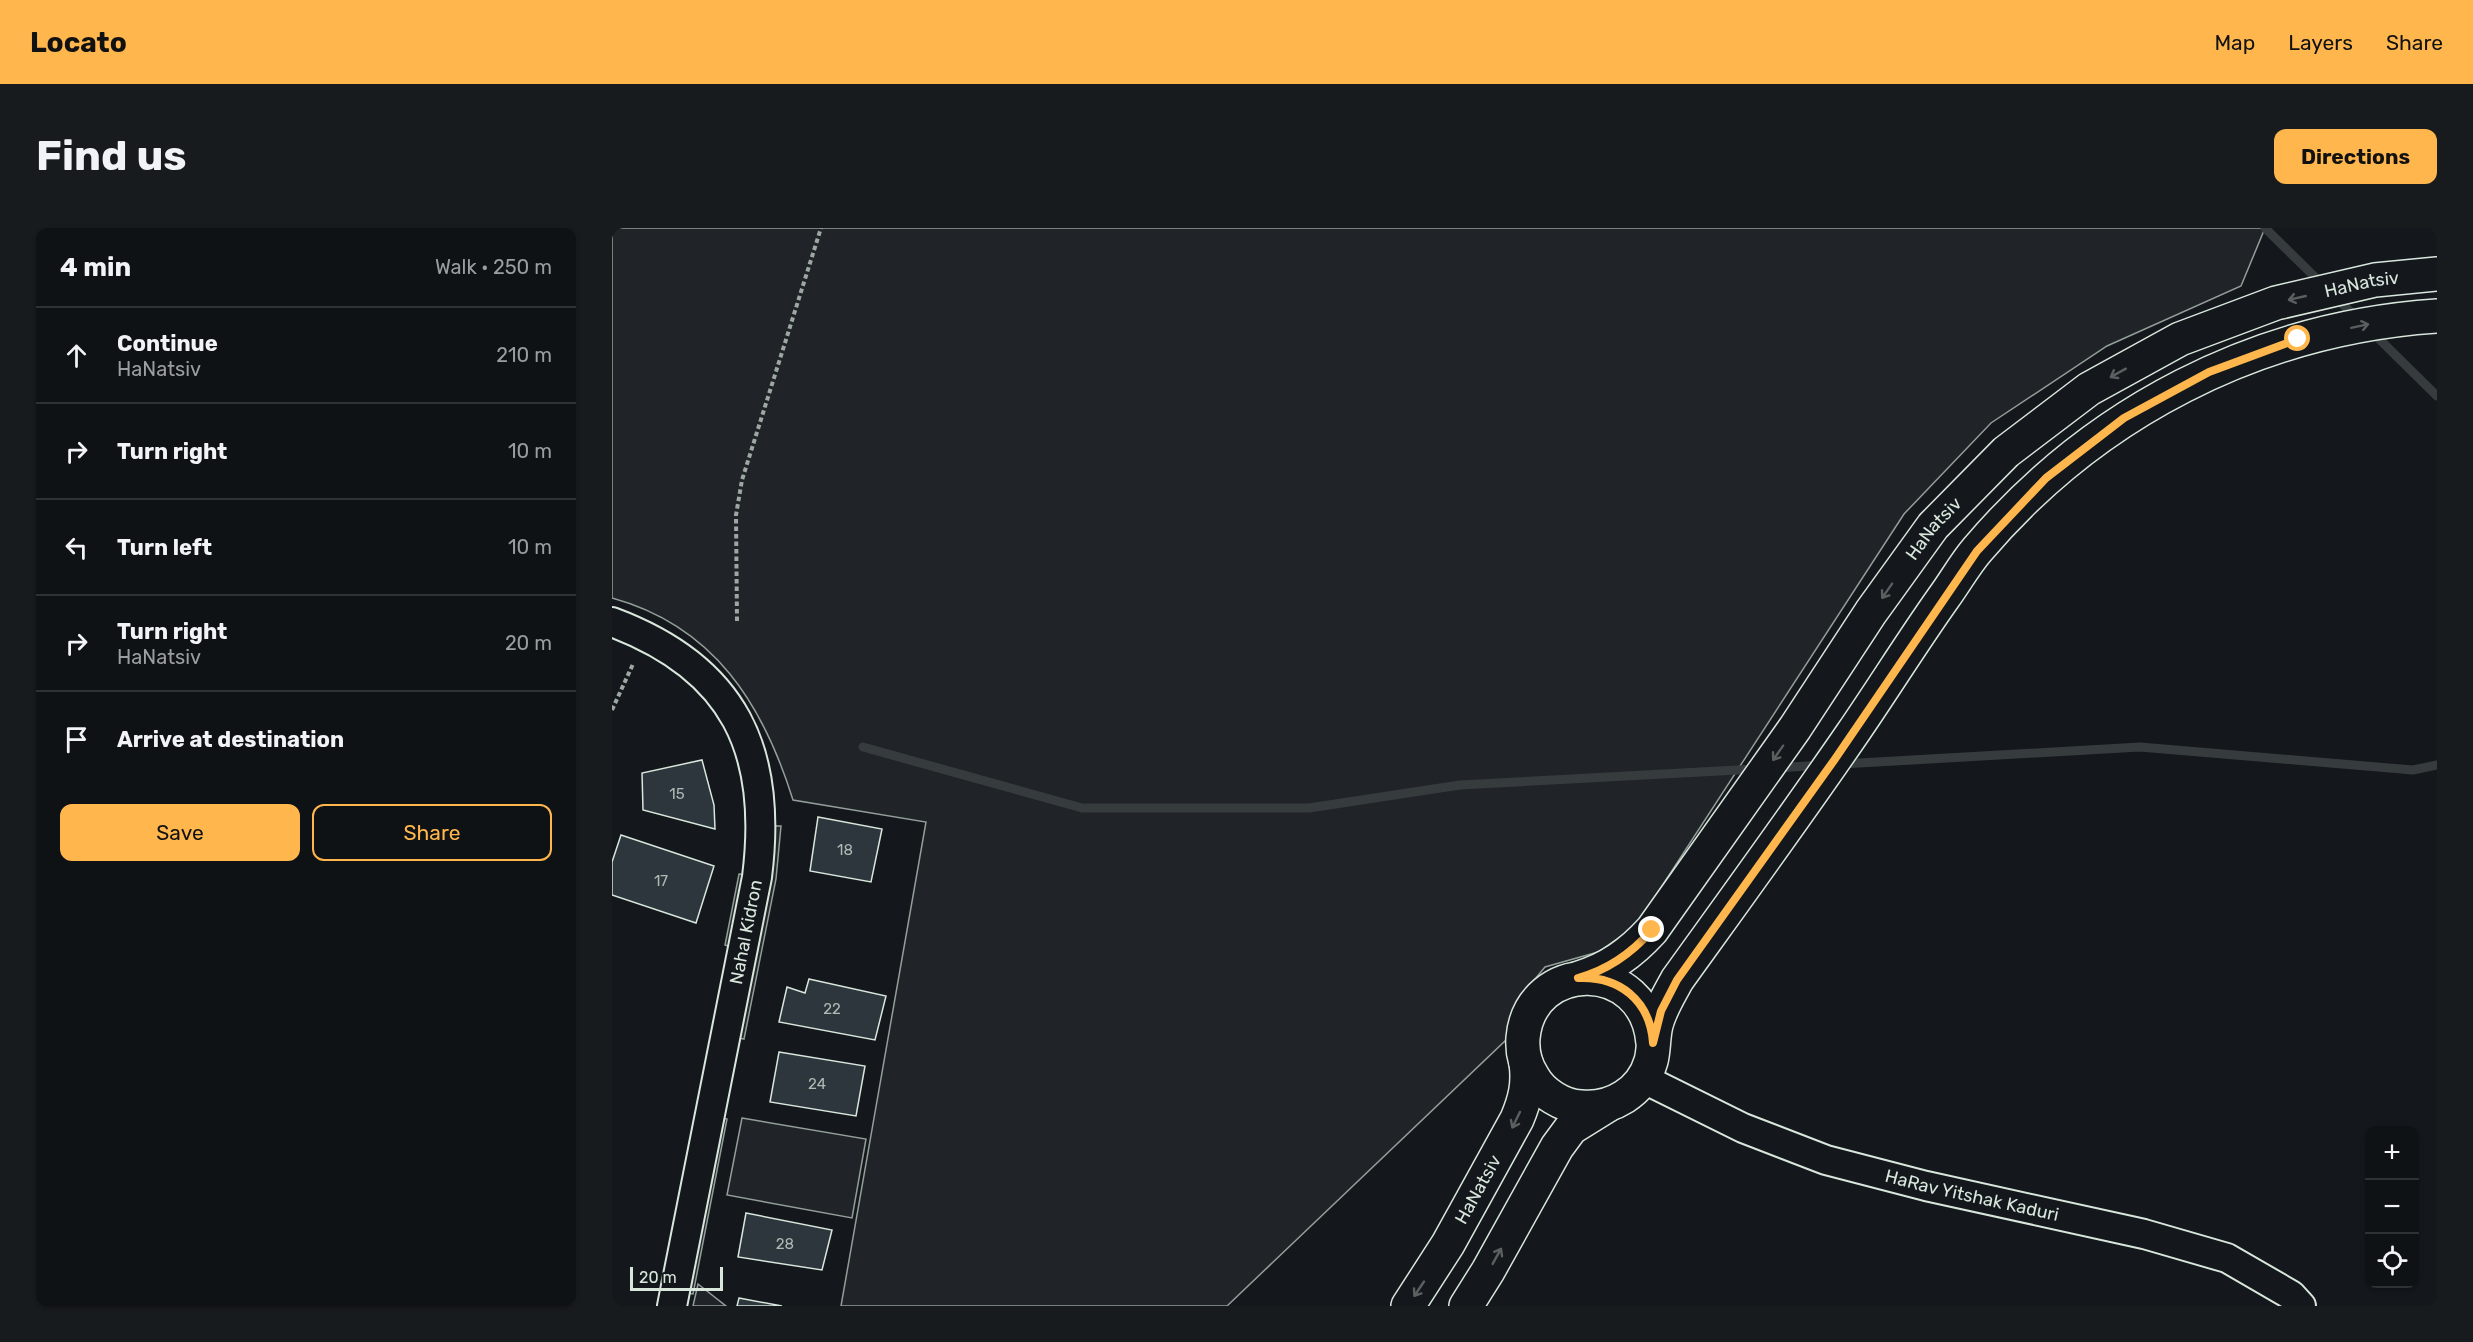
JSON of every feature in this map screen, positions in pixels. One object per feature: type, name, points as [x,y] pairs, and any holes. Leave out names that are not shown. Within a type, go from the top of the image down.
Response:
[{"type":"street","name":"HaNatsiv","points":[[1578,978],[1596,973],[1623,958],[1652,930],[1795,728],[1871,612],[1933,526],[2006,452],[2089,389],[2180,339],[2276,303],[2375,280],[2437,273]]},
{"type":"street","points":[[1466,1306],[1488,1272],[1557,1147],[1571,1128],[1627,1095],[1642,1078],[1650,1063],[1661,1011],[1682,974],[1835,759],[1977,551],[2046,478],[2124,418],[2209,372],[2298,339],[2391,319],[2437,316]]},
{"type":"street","name":"Nahal Kidron","points":[[612,622],[660,643],[703,676],[721,696],[737,719],[749,744],[762,804],[762,839],[757,877],[672,1306]]},
{"type":"street","points":[[1609,1105],[1578,1107],[1558,1100],[1535,1081],[1526,1063],[1524,1032],[1535,1004],[1549,990],[1578,978],[1599,978],[1627,990],[1646,1013],[1653,1043]]},
{"type":"street","name":"HaNatsiv","points":[[1408,1306],[1448,1244],[1517,1119],[1526,1099],[1528,1079],[1526,1063]]},
{"type":"street","name":"HaRav Yitshak Kaduri","points":[[1642,1078],[1743,1128],[1826,1160],[1926,1186],[2144,1234],[2227,1258],[2291,1295],[2301,1306]]},
{"type":"path","points":[[737,621],[736,515],[742,480],[821,228]]},
{"type":"path","points":[[612,710],[634,661]]},
{"type":"shaded area","points":[[612,228],[2265,228],[2241,286],[2107,346],[1991,423],[1904,514],[1636,926],[1598,952],[1545,967],[1517,1001],[1507,1039],[1227,1306],[841,1306],[926,822],[793,800],[766,732],[730,673],[706,649],[679,628],[648,611],[612,598]]},
{"type":"shaded area","points":[[771,826],[781,826],[776,879],[744,1039],[734,1037]]},
{"type":"shaded area","points":[[739,874],[749,875],[734,948],[725,945]]},
{"type":"shaded area","points":[[718,1117],[727,1119],[693,1294],[684,1293]]},
{"type":"shaded area","points":[[742,1118],[866,1139],[852,1218],[727,1195]]},
{"type":"shaded area","points":[[698,1284],[726,1306],[693,1306]]},
{"type":"building","points":[[702,760],[714,805],[715,829],[643,810],[642,773]]},
{"type":"building","points":[[818,817],[882,829],[871,882],[810,871]]},
{"type":"building","points":[[621,835],[714,866],[696,923],[612,895],[612,862]]},
{"type":"building","points":[[809,979],[886,996],[875,1040],[779,1022],[787,987],[805,993]]},
{"type":"building","points":[[779,1052],[865,1066],[856,1116],[770,1102]]},
{"type":"building","points":[[746,1213],[832,1230],[822,1270],[738,1257]]},
{"type":"building","points":[[739,1298],[782,1306],[737,1306]]},
{"type":"waterway","points":[[2265,228],[2323,285]]},
{"type":"waterway","points":[[2335,297],[2358,319]]},
{"type":"waterway","points":[[2372,332],[2437,396]]},
{"type":"waterway","points":[[863,747],[1082,808],[1309,808],[1460,785],[1756,769]]},
{"type":"waterway","points":[[1842,764],[2140,747],[2413,770],[2437,765]]},
{"type":"waterway","points":[[1776,768],[1822,765]]},
{"type":"route","points":[[1652,930],[1623,958],[1606,969],[1578,978],[1599,978],[1627,990],[1641,1004],[1646,1013],[1650,1022],[1653,1043],[1661,1011],[1677,980],[1835,759],[1977,551],[2046,478],[2124,418],[2209,372],[2298,339]]}]
